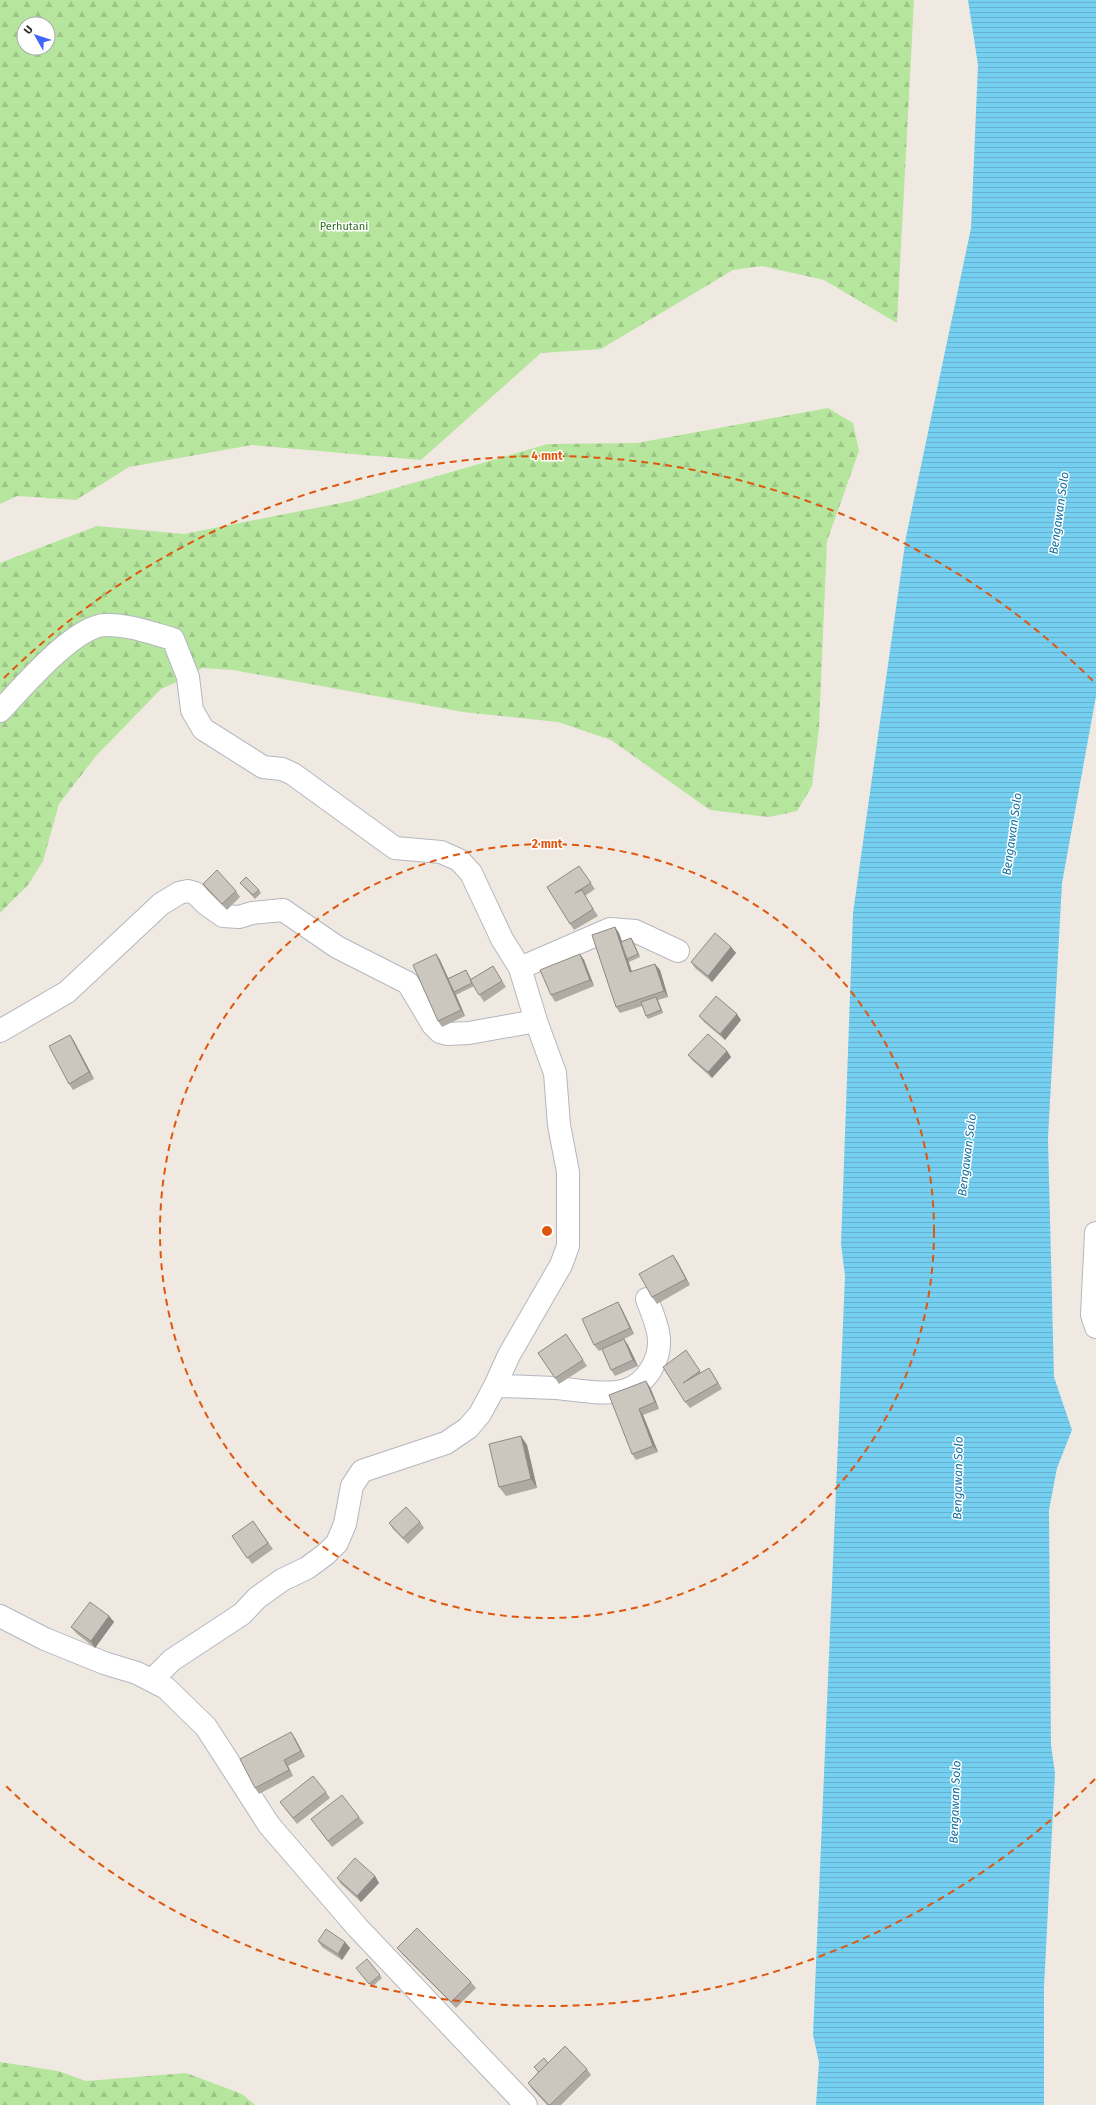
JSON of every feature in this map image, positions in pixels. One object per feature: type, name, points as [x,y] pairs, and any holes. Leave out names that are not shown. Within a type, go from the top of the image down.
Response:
[{"type":"street","points":[[0,711],[54,655],[81,633],[103,624],[123,626],[173,639],[188,677],[192,710],[203,729],[262,767],[282,769],[293,774],[395,848],[441,852],[459,860],[471,873],[502,939],[520,968],[536,1022],[555,1073],[559,1126],[568,1172],[568,1246],[560,1265],[509,1355],[480,1414],[468,1428],[446,1443],[362,1471],[352,1486],[345,1524],[340,1537],[337,1543],[326,1554],[307,1568],[282,1580],[257,1598],[242,1614],[172,1660],[152,1680]]},
{"type":"street","points":[[0,1031],[67,992],[161,904],[179,893],[188,891],[195,893],[206,904],[223,916],[239,917],[252,913],[283,910],[337,947],[408,983],[433,1025],[440,1032],[447,1034],[470,1033],[536,1022]]},
{"type":"street","points":[[520,968],[610,929],[635,931],[678,951]]},
{"type":"street","points":[[1096,1233],[1092,1315],[1096,1327]]},
{"type":"street","points":[[495,1386],[593,1392],[626,1390],[635,1386],[645,1378],[656,1359],[660,1339],[647,1299]]},
{"type":"street","points":[[0,1616],[45,1639],[152,1680],[166,1688],[206,1727],[269,1825],[358,1928],[526,2105]]},
{"type":"green space","name":"Perhutani","points":[[0,0],[914,0],[897,323],[824,280],[762,266],[733,270],[601,349],[541,353],[421,460],[252,445],[129,467],[76,500],[17,496],[0,504]]},
{"type":"green space","points":[[828,408],[853,423],[859,451],[827,541],[819,727],[812,786],[797,811],[769,817],[710,810],[611,740],[558,722],[463,712],[233,670],[202,668],[188,677],[161,689],[96,756],[59,804],[43,861],[28,885],[0,913],[0,563],[97,526],[184,534],[351,501],[548,444],[637,443]]},
{"type":"green space","points":[[0,2062],[58,2071],[86,2081],[186,2073],[242,2094],[255,2105],[0,2105]]},
{"type":"water","name":"Bengawan Solo","points":[[968,0],[1096,0],[1096,696],[1062,883],[1048,1138],[1054,1377],[1072,1430],[1057,1468],[1049,1510],[1051,1745],[1055,1773],[1044,1987],[1044,2105],[816,2105],[819,2062],[813,2035],[845,1276],[841,1244],[853,913],[906,537],[971,228],[978,65]]},
{"type":"building","points":[[579,866],[591,883],[575,893],[582,890],[593,909],[570,924],[547,887]]},
{"type":"building","points":[[217,870],[236,891],[222,904],[203,884]]},
{"type":"building","points":[[246,877],[259,890],[253,895],[240,883]]},
{"type":"building","points":[[615,927],[630,972],[655,964],[664,991],[616,1007],[592,935]]},
{"type":"building","points":[[715,933],[731,947],[708,976],[691,962]]},
{"type":"building","points":[[631,938],[638,954],[627,959],[621,942]]},
{"type":"building","points":[[436,954],[461,1010],[438,1021],[413,965]]},
{"type":"building","points":[[580,954],[590,980],[551,995],[540,970]]},
{"type":"building","points":[[493,966],[502,981],[479,995],[470,980]]},
{"type":"building","points":[[466,970],[472,983],[454,992],[448,979]]},
{"type":"building","points":[[716,996],[737,1014],[720,1034],[699,1016]]},
{"type":"building","points":[[656,997],[661,1010],[646,1016],[641,1002]]},
{"type":"building","points":[[708,1034],[727,1051],[708,1072],[688,1055]]},
{"type":"building","points":[[70,1035],[89,1072],[69,1084],[49,1046]]},
{"type":"building","points":[[673,1255],[686,1279],[652,1297],[639,1274]]},
{"type":"building","points":[[618,1302],[630,1328],[594,1345],[582,1319]]},
{"type":"building","points":[[566,1334],[583,1360],[555,1378],[538,1353]]},
{"type":"building","points":[[624,1339],[633,1360],[611,1370],[602,1349]]},
{"type":"building","points":[[686,1350],[700,1371],[683,1383],[709,1368],[718,1383],[685,1402],[663,1367]]},
{"type":"building","points":[[646,1381],[655,1402],[639,1409],[653,1446],[632,1454],[609,1395]]},
{"type":"building","points":[[521,1436],[531,1479],[499,1487],[489,1444]]},
{"type":"building","points":[[406,1507],[420,1522],[403,1538],[389,1523]]},
{"type":"building","points":[[253,1521],[268,1543],[247,1558],[232,1536]]},
{"type":"building","points":[[90,1602],[109,1616],[91,1641],[71,1627]]},
{"type":"building","points":[[291,1732],[301,1751],[284,1760],[289,1770],[255,1788],[240,1759]]},
{"type":"building","points":[[313,1776],[326,1792],[293,1818],[280,1802]]},
{"type":"building","points":[[342,1795],[359,1817],[328,1841],[311,1819]]},
{"type":"building","points":[[355,1858],[375,1876],[357,1896],[337,1878]]},
{"type":"building","points":[[417,1928],[471,1982],[451,2002],[397,1948]]},
{"type":"building","points":[[326,1929],[345,1942],[338,1954],[318,1941]]},
{"type":"building","points":[[367,1959],[380,1975],[369,1984],[356,1968]]},
{"type":"building","points":[[565,2046],[587,2069],[549,2105],[528,2083]]},
{"type":"building","points":[[544,2058],[548,2063],[539,2072],[534,2067]]}]
